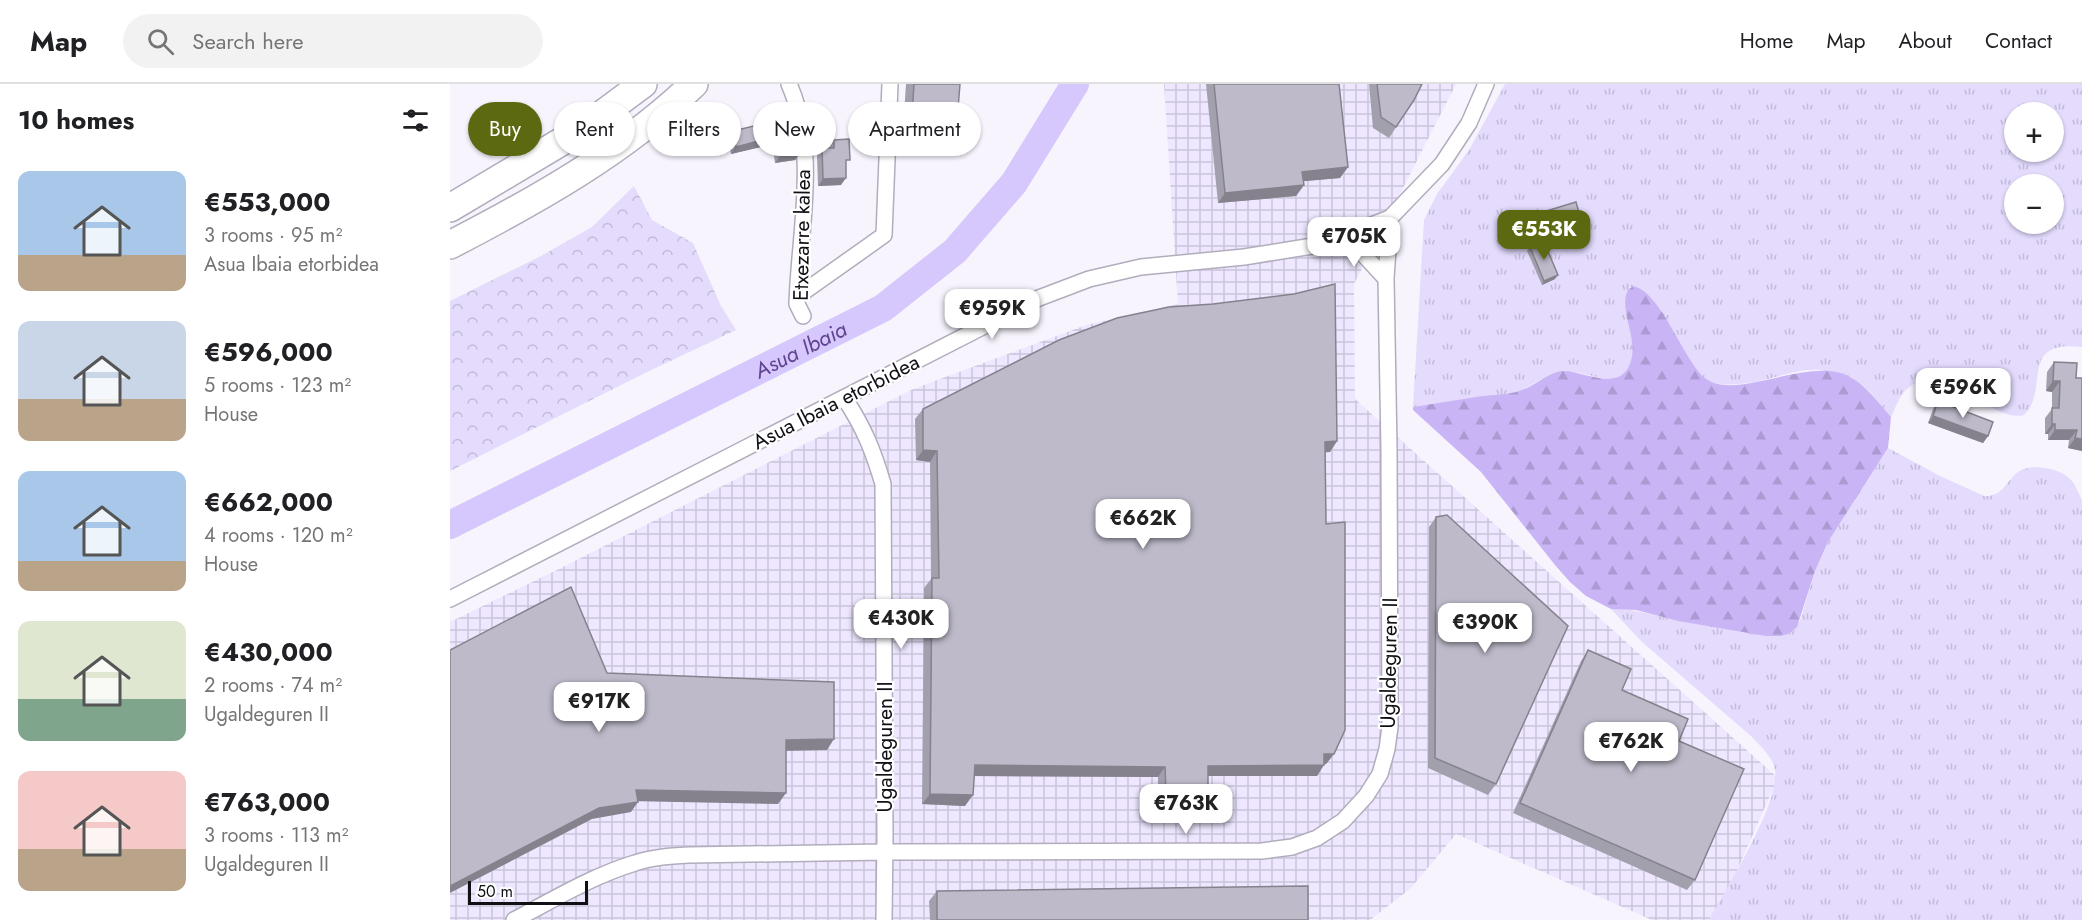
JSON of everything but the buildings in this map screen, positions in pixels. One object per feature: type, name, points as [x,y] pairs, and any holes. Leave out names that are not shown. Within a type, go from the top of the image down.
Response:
[{"type":"highway","points":[[450,208],[581,130],[643,84]]},
{"type":"highway","points":[[450,245],[549,192],[593,163],[643,127],[694,84]]},
{"type":"highway","points":[[450,201],[489,184]]},
{"type":"street","name":"Etxezarre kalea","points":[[789,84],[797,108],[804,153],[805,193],[797,304],[803,316]]},
{"type":"street","points":[[798,296],[884,235],[890,84]]},
{"type":"street","name":"Asua Ibaia etorbidea","points":[[450,599],[1039,298],[1089,279],[1141,267],[1244,257],[1319,245],[1390,218],[1442,164],[1469,123],[1486,84]]},
{"type":"street","name":"Ugaldeguren II","points":[[514,920],[605,874],[660,857],[885,852],[1262,851],[1292,847],[1317,838],[1343,821],[1354,810],[1380,774],[1390,727],[1386,279],[1390,218]]},
{"type":"street","points":[[1336,239],[1363,254],[1386,279]]},
{"type":"street","name":"Ugaldeguren II","points":[[845,399],[862,425],[874,453],[883,484],[884,920]]},
{"type":"shaded area","points":[[1164,84],[1456,84],[1354,284],[1355,399],[1778,778],[1715,920],[1652,920],[1456,834],[1410,889],[1370,920],[450,920],[450,622],[913,389],[1086,325],[1178,304]]},
{"type":"green space","points":[[1505,84],[2082,84],[2082,347],[2062,347],[2049,351],[2042,359],[2032,404],[2024,415],[2012,415],[1998,410],[1951,386],[1935,381],[1920,382],[1907,389],[1891,417],[1871,393],[1861,385],[1823,371],[1793,372],[1748,383],[1711,382],[1691,362],[1652,299],[1642,290],[1630,287],[1625,300],[1625,308],[1632,343],[1632,360],[1623,374],[1617,378],[1610,379],[1573,372],[1558,373],[1518,392],[1413,407],[1424,220],[1437,194],[1469,150]]},
{"type":"green space","points":[[634,186],[652,220],[693,243],[721,306],[736,330],[450,471],[450,301],[541,256],[592,227]]},
{"type":"green space","points":[[1633,286],[1653,300],[1688,357],[1705,378],[1718,384],[1734,385],[1813,371],[1832,371],[1848,376],[1860,384],[1891,417],[1888,448],[1828,542],[1815,571],[1797,627],[1790,633],[1781,636],[1766,636],[1678,621],[1636,610],[1611,609],[1586,596],[1555,565],[1481,472],[1413,410],[1413,407],[1516,392],[1562,371],[1598,378],[1616,378],[1623,374],[1629,366],[1632,356],[1625,298],[1628,290]]},
{"type":"green space","points":[[1888,448],[1984,496],[1999,492],[2022,470],[2037,467],[2053,470],[2071,480],[2082,501],[2082,920],[1709,920],[1761,823],[1775,784],[1774,765],[1752,737],[1641,641],[1611,609],[1637,611],[1709,625],[1793,631],[1800,621],[1815,571],[1828,542]]},
{"type":"waterway","name":"Asua Ibaia","points":[[450,525],[883,308],[955,251],[1014,183],[1075,84]]}]
